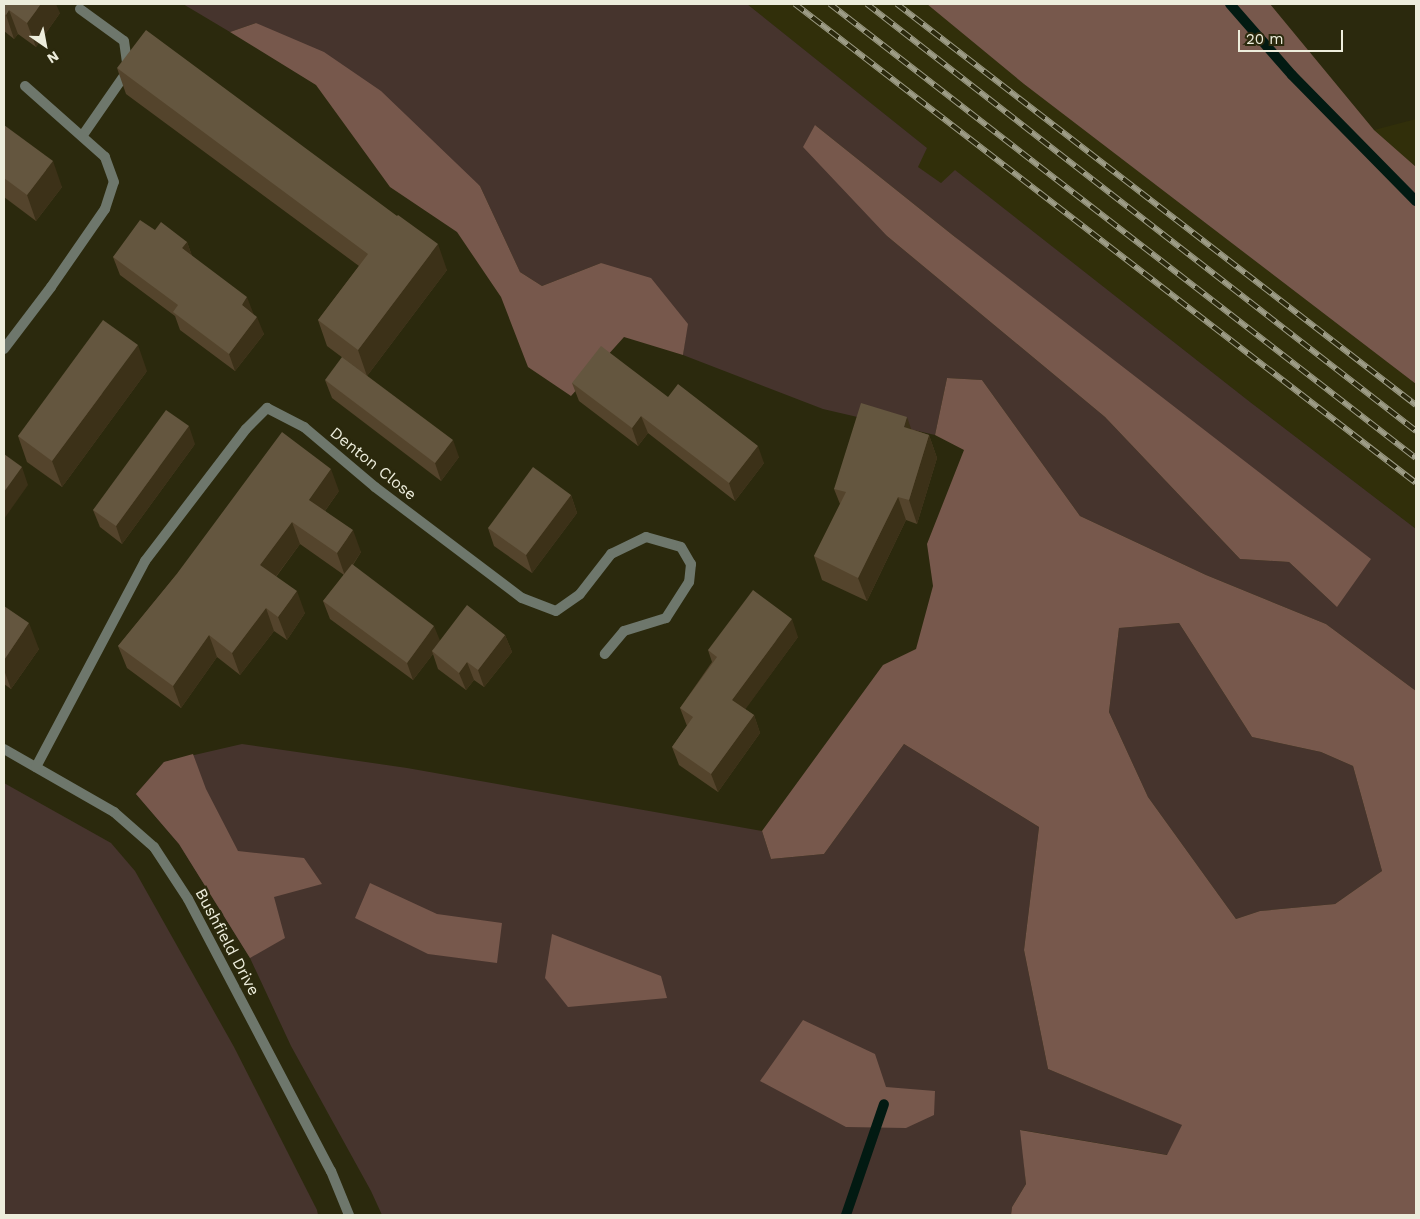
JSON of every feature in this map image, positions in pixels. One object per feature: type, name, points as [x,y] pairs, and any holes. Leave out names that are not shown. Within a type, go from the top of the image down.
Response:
[{"type":"street","points":[[80,9],[124,41],[128,70],[83,135]]},
{"type":"street","points":[[4,349],[51,287],[105,209],[114,182],[105,157],[83,135],[25,86]]},
{"type":"street","name":"Denton Close","points":[[36,767],[145,561],[246,429],[267,408],[304,427],[375,487],[522,598],[556,611],[580,594],[611,554],[646,536],[681,547],[691,564],[689,582],[666,618],[624,631],[605,654]]},
{"type":"street","name":"Bushfield Drive","points":[[4,748],[114,812],[154,847],[188,899],[331,1171],[349,1215]]},
{"type":"shaded area","points":[[183,4],[747,4],[927,148],[918,167],[941,183],[955,170],[1250,402],[1416,529],[1416,691],[1326,624],[1206,575],[1080,516],[982,380],[947,378],[935,435],[823,409],[683,355],[687,324],[601,263],[542,286],[520,272],[480,186],[256,23],[230,32]],"holes":[[[815,125],[955,237],[1337,607],[1289,562],[1240,559],[1105,417],[887,236]]]},
{"type":"shaded area","points":[[747,4],[927,4],[1024,84],[1416,384],[1416,529],[1250,402],[956,171],[941,183],[917,167],[927,148]]},
{"type":"shaded area","points":[[927,4],[1270,4],[1374,130],[1416,167],[1416,384],[1024,84]]},
{"type":"shaded area","points":[[256,23],[324,52],[381,91],[480,186],[520,272],[542,286],[601,263],[651,278],[688,324],[683,355],[624,337],[571,396],[528,367],[501,297],[457,232],[390,187],[316,85],[230,32]]},
{"type":"shaded area","points":[[1416,119],[1416,167],[1374,130]]},
{"type":"shaded area","points":[[815,125],[955,237],[1371,559],[1337,607],[1289,562],[1240,559],[1105,417],[887,236],[803,147]]},
{"type":"shaded area","points":[[947,378],[982,380],[1080,516],[1206,575],[1326,624],[1416,691],[1416,1215],[1011,1215],[1012,1207],[1026,1184],[1020,1130],[1167,1155],[1182,1125],[1048,1069],[1024,950],[1039,827],[904,744],[824,854],[771,859],[762,831],[883,665],[916,649],[933,586],[927,544],[964,450],[935,435]],"holes":[[[1179,623],[1252,737],[1321,752],[1353,766],[1382,871],[1335,904],[1260,911],[1236,919],[1148,797],[1109,712],[1119,628]]]},
{"type":"shaded area","points":[[1179,623],[1252,737],[1321,752],[1353,766],[1382,871],[1335,904],[1260,911],[1236,919],[1148,797],[1109,712],[1119,628]]},
{"type":"shaded area","points":[[242,744],[407,768],[762,831],[771,859],[824,854],[904,744],[1039,827],[1024,950],[1048,1069],[1183,1125],[1168,1155],[1021,1130],[1026,1184],[1012,1207],[1011,1215],[382,1215],[371,1191],[291,1046],[250,958],[179,844],[136,794],[164,762]]},
{"type":"shaded area","points":[[193,754],[206,789],[238,851],[304,858],[322,884],[274,897],[285,938],[250,958],[179,844],[136,794],[164,762]]},
{"type":"shaded area","points":[[4,783],[111,843],[135,871],[234,1047],[318,1215],[4,1215]]},
{"type":"shaded area","points":[[370,883],[437,914],[502,923],[497,963],[428,954],[355,918]]},
{"type":"shaded area","points":[[552,934],[661,976],[667,998],[568,1007],[545,978]]},
{"type":"shaded area","points":[[803,1020],[875,1054],[886,1087],[935,1091],[934,1115],[906,1128],[846,1127],[760,1081]]},
{"type":"building","points":[[4,4],[41,4],[27,23],[9,10],[6,15],[4,14]]},
{"type":"building","points":[[146,30],[397,216],[438,244],[358,350],[318,320],[368,254],[117,68]]},
{"type":"building","points":[[4,125],[53,161],[27,195],[4,178]]},
{"type":"building","points":[[140,220],[155,230],[161,222],[187,242],[182,248],[247,297],[242,305],[257,317],[229,354],[173,312],[178,305],[113,257]]},
{"type":"building","points":[[103,320],[138,345],[52,461],[18,436]]},
{"type":"building","points":[[601,346],[668,397],[678,384],[758,446],[729,483],[641,416],[632,428],[572,383]]},
{"type":"building","points":[[342,357],[453,440],[435,463],[325,380]]},
{"type":"building","points":[[861,403],[907,417],[904,427],[929,435],[909,500],[898,497],[858,578],[814,556],[846,492],[834,489]]},
{"type":"building","points":[[166,410],[189,426],[116,526],[93,510]]},
{"type":"building","points":[[282,432],[331,469],[309,500],[353,530],[337,553],[292,522],[260,565],[297,591],[278,617],[266,608],[232,653],[209,635],[173,686],[118,646],[176,575]]},
{"type":"building","points":[[4,454],[22,467],[4,492]]},
{"type":"building","points":[[533,467],[571,495],[526,555],[488,528]]},
{"type":"building","points":[[352,564],[434,626],[407,663],[323,601]]},
{"type":"building","points":[[753,590],[792,619],[732,700],[754,715],[711,774],[672,747],[693,717],[680,708],[717,657],[708,650]]},
{"type":"building","points":[[467,605],[505,635],[478,670],[467,662],[459,673],[432,651]]},
{"type":"building","points":[[4,606],[29,623],[4,660]]},
{"type":"waterway","points":[[1230,4],[1292,75],[1416,201]]},
{"type":"waterway","points":[[846,1215],[884,1104]]},
{"type":"railway","points":[[795,4],[1416,483]]},
{"type":"railway","points":[[830,4],[1416,458]]},
{"type":"railway","points":[[867,4],[1416,431]]},
{"type":"railway","points":[[897,4],[1416,405]]}]
